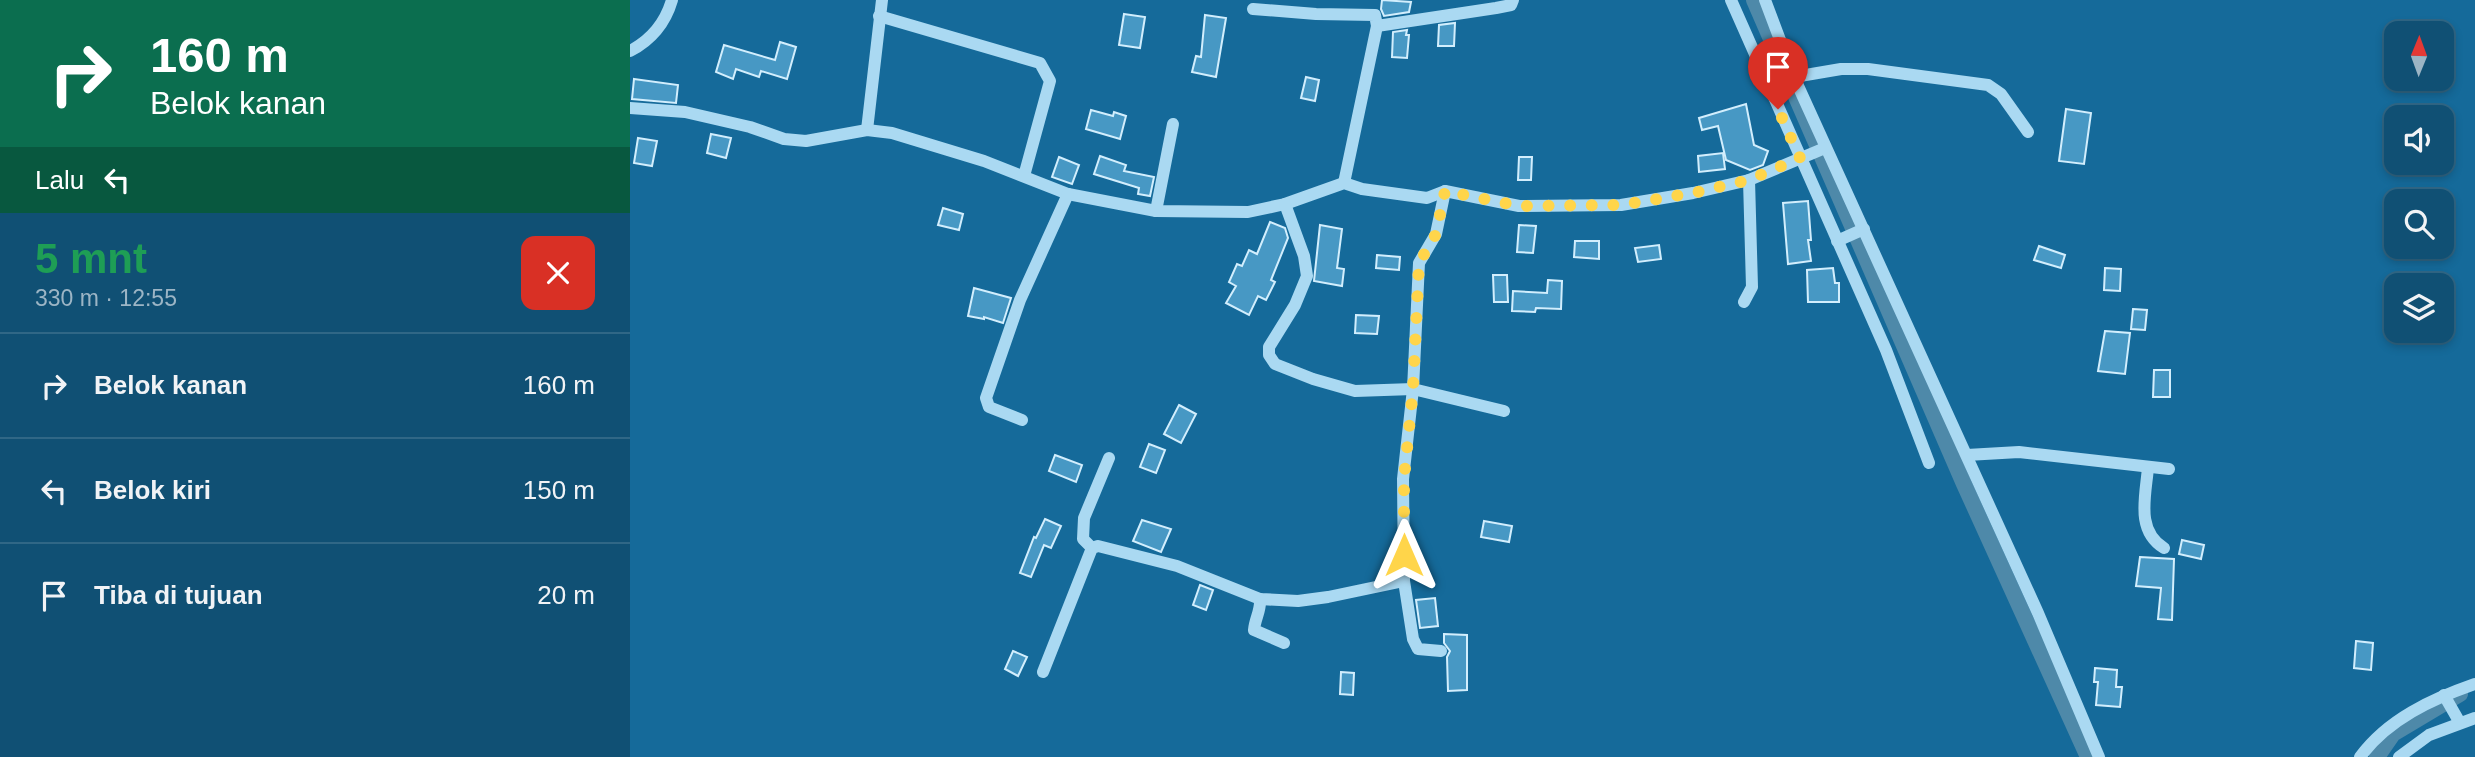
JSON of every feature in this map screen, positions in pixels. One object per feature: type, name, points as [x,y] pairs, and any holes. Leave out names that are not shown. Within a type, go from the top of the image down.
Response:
[{"type":"street","points":[[630,51],[647,42],[655,33],[672,0]]},
{"type":"street","points":[[867,130],[882,0]]},
{"type":"street","points":[[1377,26],[1511,5],[1513,0]]},
{"type":"street","points":[[1731,0],[1839,240],[1886,350],[1929,463]]},
{"type":"street","points":[[1765,0],[1780,50],[1967,455],[2099,757]]},
{"type":"street","points":[[1253,9],[1375,15],[1377,26],[1344,183]]},
{"type":"street","points":[[879,16],[1040,63],[1050,81],[1024,176]]},
{"type":"street","points":[[1759,59],[1780,50]]},
{"type":"street","points":[[1794,77],[1841,69],[1868,69],[1988,85],[2001,94],[2028,132]]},
{"type":"street","points":[[630,108],[685,112],[750,127],[784,139],[806,141],[867,130],[892,133],[984,160],[1068,194],[1156,211],[1248,212],[1284,204],[1344,183],[1362,189],[1427,198],[1445,191],[1519,206],[1621,205],[1749,180],[1824,148]]},
{"type":"street","points":[[1156,211],[1173,124]]},
{"type":"street","points":[[1745,302],[1752,287],[1749,180]]},
{"type":"street","points":[[1441,651],[1418,649],[1414,645],[1404,581],[1404,479],[1413,389],[1419,263],[1436,234],[1445,191]]},
{"type":"street","points":[[1022,420],[989,407],[986,398],[1020,300],[1068,194]]},
{"type":"street","points":[[1284,204],[1304,256],[1307,275],[1295,305],[1269,347],[1269,355],[1275,364],[1313,380],[1355,391],[1413,389],[1504,411]]},
{"type":"street","points":[[1839,240],[1861,230]]},
{"type":"street","points":[[1967,455],[2019,452],[2169,469]]},
{"type":"street","points":[[1092,548],[1083,539],[1084,518],[1108,458]]},
{"type":"street","points":[[2148,467],[2144,519],[2147,532],[2164,548]]},
{"type":"street","points":[[1092,548],[1105,546],[1177,566],[1260,599],[1298,601],[1404,581]]},
{"type":"street","points":[[1044,672],[1092,548]]},
{"type":"street","points":[[1260,599],[1261,609],[1255,630],[1284,643]]},
{"type":"street","points":[[2360,757],[2379,736],[2406,715],[2475,684]]},
{"type":"street","points":[[2445,696],[2458,719]]},
{"type":"street","points":[[2399,757],[2429,735],[2458,719],[2475,718]]},
{"type":"building","points":[[1382,0],[1411,2],[1409,12],[1384,16],[1381,9]]},
{"type":"building","points":[[1124,14],[1145,17],[1140,48],[1119,45]]},
{"type":"building","points":[[1205,15],[1226,18],[1216,77],[1192,72],[1196,56],[1201,57]]},
{"type":"building","points":[[1455,23],[1454,46],[1438,46],[1439,25]]},
{"type":"building","points":[[1407,30],[1407,58],[1392,57],[1393,32]]},
{"type":"building","points":[[780,42],[796,47],[787,79],[761,71],[759,77],[736,69],[733,79],[716,72],[724,45],[775,60]]},
{"type":"building","points":[[1306,77],[1319,80],[1315,101],[1301,98]]},
{"type":"building","points":[[634,79],[678,85],[676,103],[632,99]]},
{"type":"building","points":[[1746,104],[1754,145],[1768,151],[1763,165],[1750,170],[1726,160],[1718,126],[1702,130],[1699,118]]},
{"type":"building","points":[[2066,109],[2091,113],[2084,164],[2059,161]]},
{"type":"building","points":[[1091,110],[1113,116],[1114,112],[1126,116],[1120,139],[1086,129]]},
{"type":"building","points":[[711,134],[731,138],[726,158],[707,153]]},
{"type":"building","points":[[638,138],[657,141],[652,166],[634,163]]},
{"type":"building","points":[[1723,153],[1725,169],[1699,172],[1698,156]]},
{"type":"building","points":[[1100,156],[1126,165],[1124,171],[1154,177],[1150,196],[1138,194],[1139,188],[1094,174]]},
{"type":"building","points":[[1059,157],[1079,165],[1072,184],[1052,177]]},
{"type":"building","points":[[1519,157],[1532,157],[1531,180],[1518,180]]},
{"type":"building","points":[[1808,201],[1811,261],[1788,264],[1783,203]]},
{"type":"building","points":[[943,208],[963,214],[959,230],[938,225]]},
{"type":"building","points":[[1270,222],[1285,228],[1288,238],[1271,280],[1275,282],[1266,300],[1258,296],[1249,315],[1226,303],[1236,286],[1229,282],[1237,264],[1242,266],[1249,250],[1257,254]]},
{"type":"building","points":[[1320,225],[1342,229],[1337,268],[1344,269],[1342,286],[1314,281]]},
{"type":"building","points":[[1519,225],[1536,226],[1533,253],[1517,252]]},
{"type":"building","points":[[1575,241],[1599,241],[1599,259],[1574,257]]},
{"type":"building","points":[[1659,245],[1661,259],[1638,262],[1635,248]]},
{"type":"building","points":[[2039,246],[2065,255],[2061,268],[2034,260]]},
{"type":"building","points":[[1377,255],[1400,257],[1399,270],[1376,268]]},
{"type":"building","points":[[1833,268],[1835,283],[1839,283],[1839,302],[1808,302],[1807,270]]},
{"type":"building","points":[[2105,268],[2121,269],[2120,291],[2104,290]]},
{"type":"building","points":[[1493,275],[1507,275],[1508,302],[1494,302]]},
{"type":"building","points":[[1548,280],[1562,281],[1561,309],[1512,311],[1513,291],[1547,293]]},
{"type":"building","points":[[974,288],[1011,298],[1003,323],[984,317],[968,316]]},
{"type":"building","points":[[2133,309],[2147,310],[2145,330],[2131,329]]},
{"type":"building","points":[[1356,315],[1379,316],[1377,334],[1355,333]]},
{"type":"building","points":[[2105,331],[2130,333],[2125,374],[2098,371]]},
{"type":"building","points":[[2154,370],[2170,370],[2170,397],[2153,397]]},
{"type":"building","points":[[1179,405],[1196,414],[1181,443],[1164,434]]},
{"type":"building","points":[[1149,444],[1165,450],[1156,473],[1140,467]]},
{"type":"building","points":[[1055,455],[1082,465],[1076,482],[1049,471]]},
{"type":"building","points":[[1045,519],[1061,526],[1051,548],[1044,545],[1031,577],[1020,573],[1034,537],[1036,538]]},
{"type":"building","points":[[1142,520],[1171,529],[1161,552],[1133,541]]},
{"type":"building","points":[[1484,521],[1512,526],[1509,542],[1481,537]]},
{"type":"building","points":[[2182,540],[2204,545],[2201,559],[2179,554]]},
{"type":"building","points":[[2140,557],[2174,559],[2172,620],[2158,619],[2161,588],[2136,586]]},
{"type":"building","points":[[1200,585],[1213,590],[1206,610],[1193,605]]},
{"type":"building","points":[[1435,598],[1438,626],[1420,628],[1416,600]]},
{"type":"building","points":[[1444,634],[1467,635],[1467,690],[1448,691],[1447,657],[1450,651],[1444,643]]},
{"type":"building","points":[[2356,641],[2373,643],[2371,670],[2354,668]]},
{"type":"building","points":[[1013,651],[1027,657],[1018,676],[1005,669]]},
{"type":"building","points":[[2095,668],[2117,670],[2116,687],[2122,687],[2120,707],[2096,705],[2098,682],[2094,682]]},
{"type":"building","points":[[1341,672],[1354,673],[1353,695],[1340,694]]},
{"type":"waterway","points":[[1754,0],[1964,484],[2088,757]]},
{"type":"waterway","points":[[2377,757],[2393,734],[2460,694]]},
{"type":"route","points":[[1404,555],[1404,479],[1413,389],[1419,263],[1436,234],[1445,191],[1519,206],[1621,205],[1749,180],[1800,158],[1778,109]]}]
